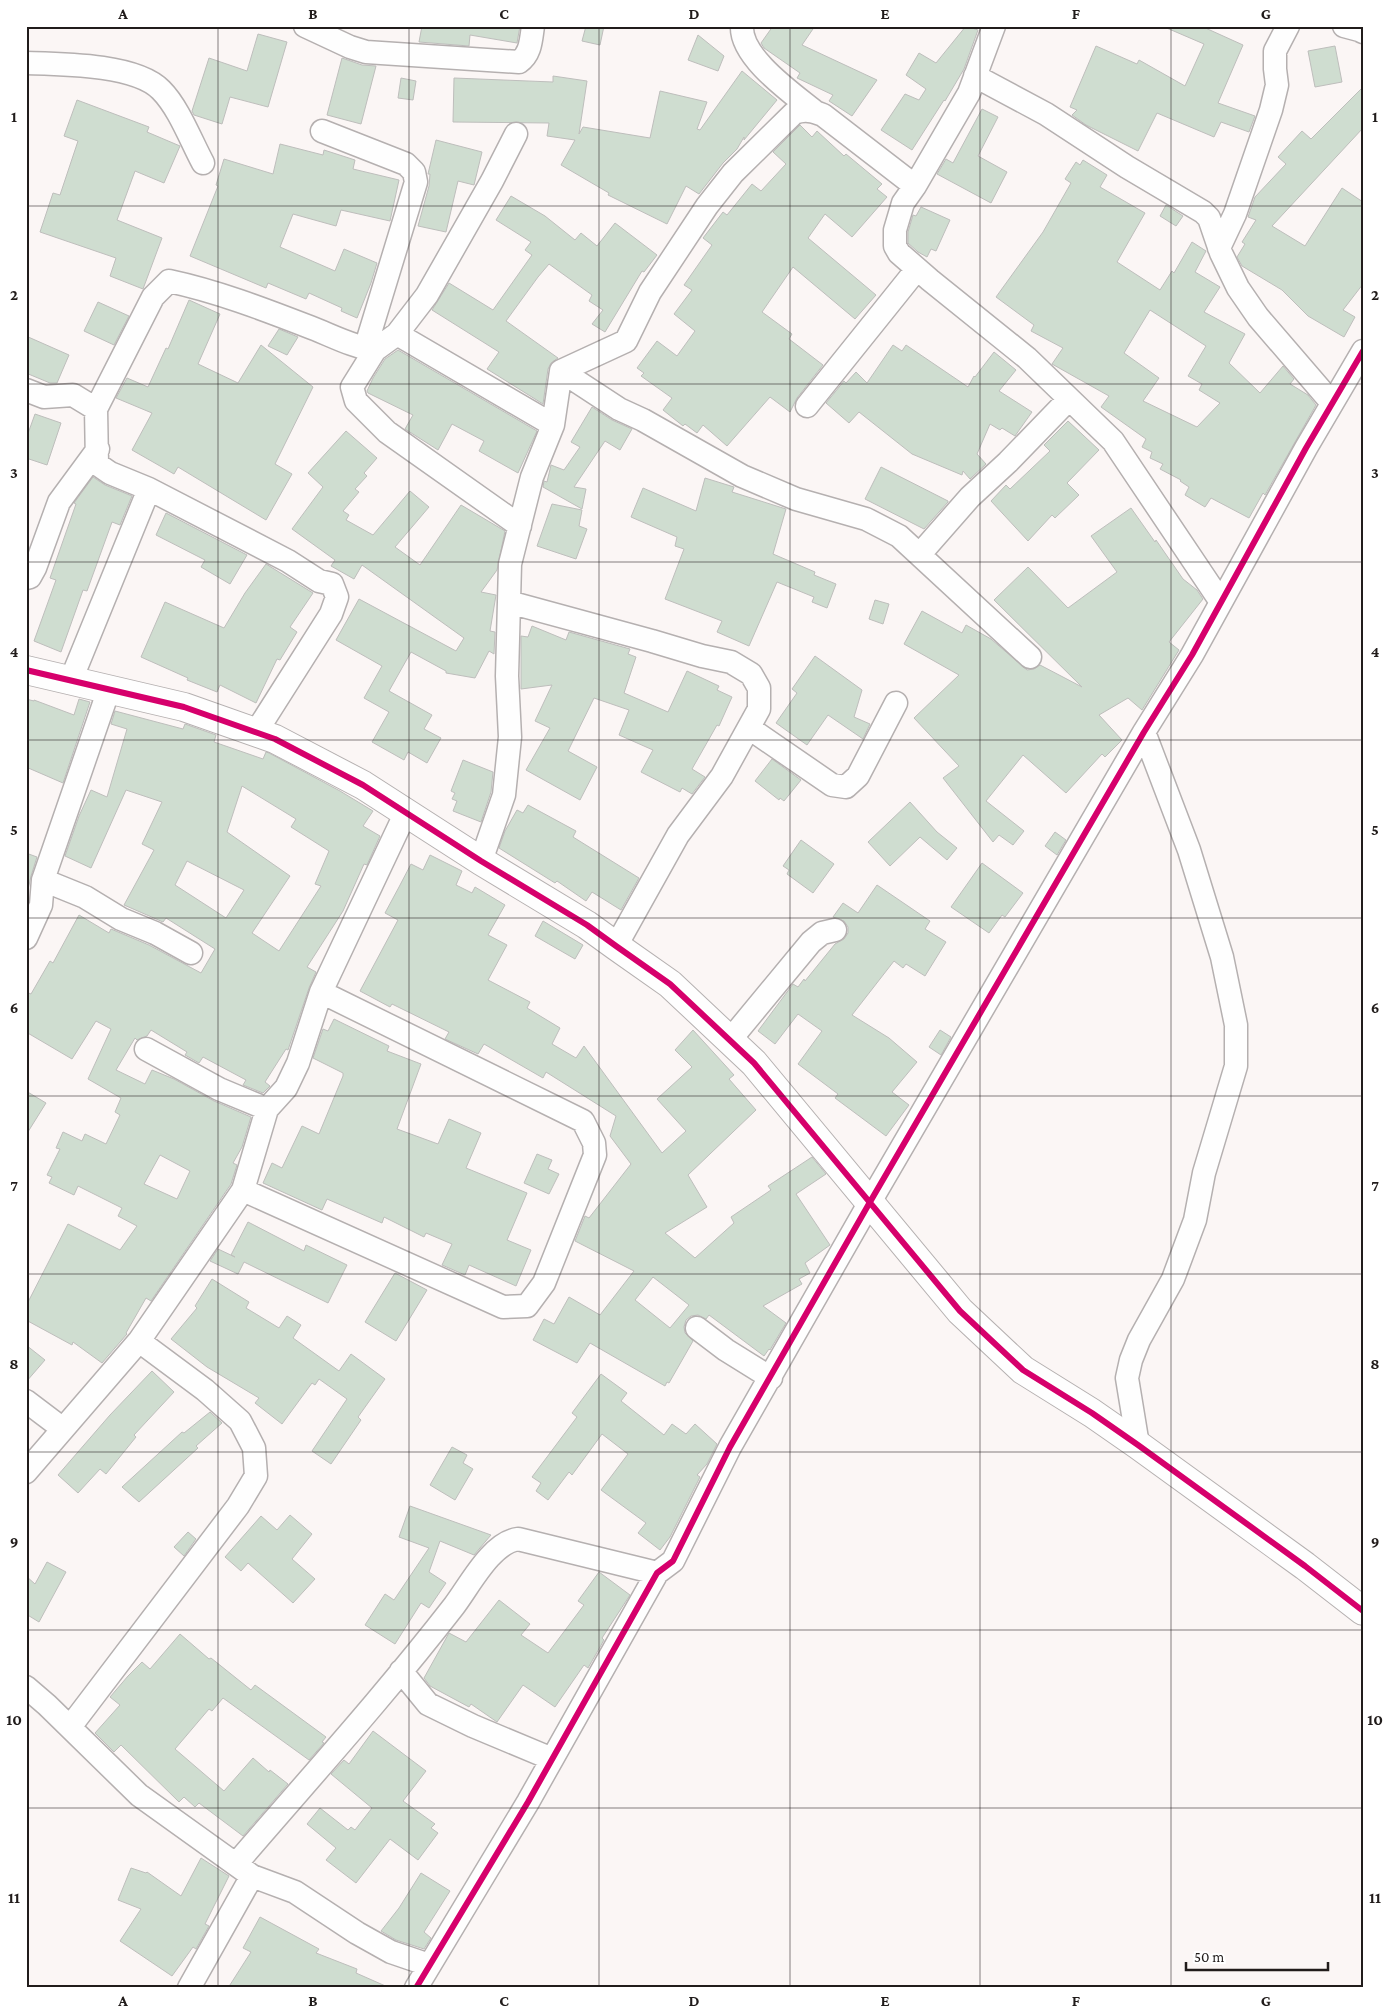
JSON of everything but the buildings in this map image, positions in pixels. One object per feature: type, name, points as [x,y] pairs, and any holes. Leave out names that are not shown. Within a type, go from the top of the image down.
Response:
[{"type":"street","points":[[304,26],[350,47],[366,52],[519,62],[525,58],[528,52],[533,26]]},
{"type":"street","points":[[742,26],[742,37],[750,52],[769,73],[814,111],[823,115],[915,186]]},
{"type":"street","points":[[994,26],[969,93],[915,186],[903,203],[897,220],[894,238],[899,254],[1027,358],[1113,442],[1221,602]]},
{"type":"street","points":[[1219,248],[1235,214],[1271,110],[1277,85],[1274,68],[1275,51],[1288,26]]},
{"type":"street","points":[[1344,26],[1363,32]]},
{"type":"street","points":[[26,63],[117,70],[139,76],[160,88],[170,102],[203,164]]},
{"type":"street","points":[[975,76],[1046,114],[1127,167],[1203,212],[1209,218],[1219,248],[1238,288],[1258,318],[1332,403]]},
{"type":"street","points":[[561,370],[626,341],[650,292],[682,242],[733,172],[794,112],[802,110],[814,111]]},
{"type":"street","points":[[322,131],[406,164],[414,172],[416,182],[370,350],[352,387],[356,401],[387,432],[520,526]]},
{"type":"street","points":[[370,350],[397,334],[427,295],[492,181],[516,134]]},
{"type":"street","points":[[1209,218],[1235,214]]},
{"type":"street","points":[[806,406],[917,269]]},
{"type":"street","points":[[256,732],[330,614],[337,597],[332,584],[319,582],[288,561],[149,489],[110,473],[97,464],[96,409],[153,297],[169,282],[194,287],[370,350]]},
{"type":"street","points":[[397,334],[554,426]]},
{"type":"street","points":[[416,1988],[552,1759],[657,1573],[673,1561],[730,1447],[870,1202],[1144,732],[1192,655],[1332,403],[1363,351]]},
{"type":"street","points":[[481,861],[504,795],[510,737],[507,676],[510,564],[532,477],[554,426],[561,370]]},
{"type":"street","points":[[561,370],[619,409],[651,424],[742,476],[796,499],[866,519],[899,536],[1030,657]]},
{"type":"street","points":[[26,390],[44,397],[73,395],[96,409]]},
{"type":"street","points":[[920,554],[970,497],[1008,462],[1069,399]]},
{"type":"street","points":[[26,578],[30,578],[35,568],[60,502],[98,449]]},
{"type":"street","points":[[71,680],[149,489]]},
{"type":"street","points":[[509,602],[702,656],[731,662],[751,674],[759,688],[759,709],[749,728],[722,776],[678,835],[616,946]]},
{"type":"street","points":[[26,670],[184,707],[275,739],[363,785],[481,861],[587,925],[670,984],[754,1063],[960,1311],[1023,1370],[1092,1413],[1138,1445],[1305,1566],[1363,1611]]},
{"type":"street","points":[[26,938],[41,905],[43,880],[109,689]]},
{"type":"street","points":[[749,728],[832,785],[846,787],[858,776],[896,703]]},
{"type":"street","points":[[1138,1445],[1127,1378],[1131,1360],[1139,1340],[1173,1279],[1195,1220],[1204,1173],[1236,1066],[1236,1025],[1222,956],[1189,850],[1144,732]]},
{"type":"street","points":[[26,1472],[139,1341],[243,1190],[267,1109],[286,1088],[298,1063],[321,992],[406,812]]},
{"type":"street","points":[[43,880],[85,897],[121,919],[156,934],[191,953]]},
{"type":"street","points":[[730,1040],[811,942],[822,933],[835,930]]},
{"type":"street","points":[[243,1190],[503,1307],[528,1306],[544,1283],[596,1155],[594,1143],[583,1121],[321,992]]},
{"type":"street","points":[[146,1049],[219,1089],[267,1109]]},
{"type":"street","points":[[697,1328],[726,1350],[771,1378]]},
{"type":"street","points":[[70,1727],[238,1506],[256,1476],[254,1448],[240,1421],[205,1390],[139,1341]]},
{"type":"street","points":[[26,1401],[63,1428]]},
{"type":"street","points":[[193,1985],[244,1870],[469,1587],[490,1555],[510,1540],[518,1538],[657,1573]]},
{"type":"street","points":[[401,1671],[428,1704],[473,1726],[552,1759]]},
{"type":"street","points":[[26,1688],[47,1705],[139,1795],[244,1870],[295,1892],[357,1933],[391,1952],[429,1966]]},
{"type":"cycle path","points":[[416,1988],[528,1802],[657,1573],[673,1561],[730,1447],[870,1202],[1144,732],[1192,655],[1306,448],[1363,351]]},
{"type":"cycle path","points":[[26,670],[184,707],[275,739],[363,785],[481,861],[587,925],[670,984],[754,1063],[960,1311],[1023,1370],[1092,1413],[1138,1445],[1305,1566],[1363,1611]]}]
